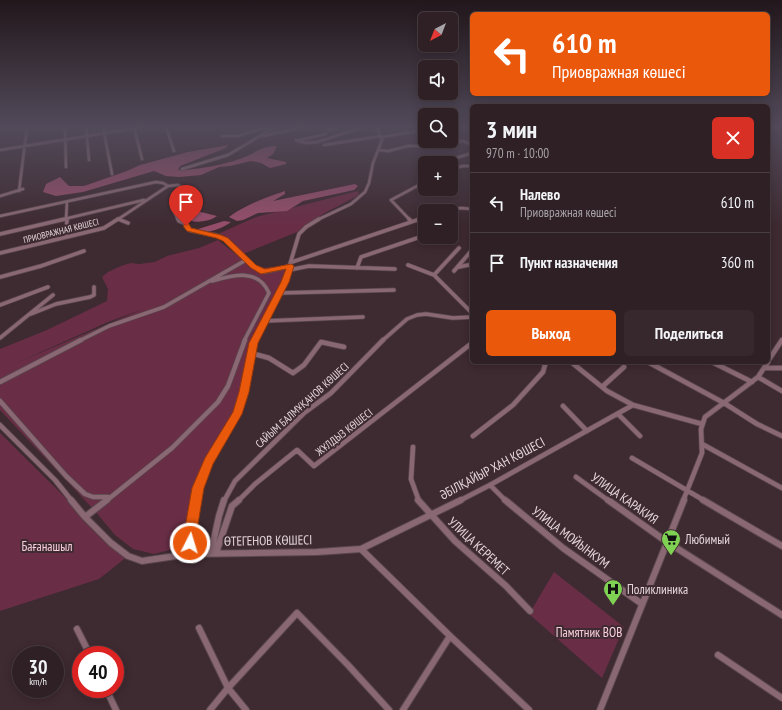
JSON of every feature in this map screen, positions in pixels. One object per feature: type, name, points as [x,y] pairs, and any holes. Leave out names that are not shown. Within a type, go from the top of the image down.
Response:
[{"type":"street","points":[[0,196],[21,190],[24,160]]},
{"type":"street","points":[[66,160],[66,167]]},
{"type":"street","points":[[109,160],[112,174]]},
{"type":"street","points":[[182,169],[214,160]]},
{"type":"street","points":[[189,554],[192,522],[198,488],[208,461],[237,414],[244,392],[254,343],[291,266],[296,240],[302,231],[319,219],[365,192],[369,184],[374,160]]},
{"type":"street","points":[[458,167],[470,166]]},
{"type":"street","points":[[0,216],[156,182],[163,183],[168,186],[178,185],[186,190],[173,209],[180,221],[186,224],[189,230],[219,236],[226,240],[253,266],[264,272],[291,266],[418,219]]},
{"type":"street","name":"ПРИОВРАЖНАЯ КӨШЕСІ","points":[[0,253],[104,228],[168,186]]},
{"type":"street","points":[[411,221],[391,201],[418,186]]},
{"type":"street","points":[[0,234],[148,199]]},
{"type":"street","points":[[66,237],[67,202]]},
{"type":"street","points":[[458,208],[470,209]]},
{"type":"street","points":[[118,219],[128,223]]},
{"type":"street","points":[[357,268],[361,257],[418,238]]},
{"type":"street","points":[[434,275],[458,248]]},
{"type":"street","points":[[0,277],[41,266],[84,251]]},
{"type":"street","points":[[454,271],[459,267],[470,252]]},
{"type":"street","points":[[0,382],[109,326],[164,307],[212,281],[246,260]]},
{"type":"street","points":[[408,265],[434,275],[470,311]]},
{"type":"street","points":[[291,266],[394,269]]},
{"type":"street","points":[[459,267],[470,266]]},
{"type":"street","points":[[85,517],[108,497],[172,448],[218,402],[228,386],[241,348],[269,293],[263,282],[250,275],[240,274],[212,281]]},
{"type":"street","points":[[0,305],[48,287]]},
{"type":"street","points":[[31,314],[51,305],[62,302],[76,302],[94,295],[94,288]]},
{"type":"street","points":[[279,293],[394,290]]},
{"type":"street","points":[[0,338],[53,296]]},
{"type":"street","name":"САЙЫМ БАЛМҰҚАНОВ КӨШЕСІ","points":[[214,553],[223,504],[235,481],[304,413],[331,393],[388,335],[407,319],[417,315],[426,314],[453,318],[470,317]]},
{"type":"street","points":[[264,321],[363,317]]},
{"type":"street","points":[[770,359],[782,340]]},
{"type":"street","points":[[251,353],[269,358],[293,373],[301,369],[321,342],[344,347]]},
{"type":"street","name":"ЖҰЛДЫЗ КӨШЕСІ","points":[[214,553],[232,506],[255,484],[297,450],[314,466],[470,345]]},
{"type":"street","points":[[473,436],[513,406],[543,372],[544,364]]},
{"type":"street","points":[[573,364],[615,396],[633,405],[702,424]]},
{"type":"street","points":[[652,364],[724,403],[757,424],[782,436]]},
{"type":"street","points":[[716,364],[752,382]]},
{"type":"street","points":[[600,710],[699,462],[702,453],[702,424],[705,417],[758,377],[767,364]]},
{"type":"street","points":[[602,387],[624,367]]},
{"type":"street","points":[[764,368],[782,368]]},
{"type":"street","points":[[758,377],[782,391]]},
{"type":"street","points":[[0,402],[66,476],[85,494],[93,497],[108,497]]},
{"type":"street","name":"ӘБІЛҚАЙЫР ХАН КӨШЕСІ","points":[[361,549],[490,485],[633,405]]},
{"type":"street","points":[[563,406],[587,431]]},
{"type":"street","points":[[618,414],[640,436]]},
{"type":"street","name":"ӨТЕГЕНОВ КӨШЕСІ","points":[[0,425],[54,480],[85,517],[111,543],[128,556],[142,561],[189,554],[317,552],[361,549]]},
{"type":"street","points":[[702,444],[782,488]]},
{"type":"street","name":"УЛИЦА КЕРЕМЕТ","points":[[413,447],[411,479],[419,502],[455,541],[506,586],[530,611]]},
{"type":"street","points":[[632,458],[782,546]]},
{"type":"street","name":"УЛИЦА КАРАКИЯ","points":[[576,477],[667,542],[782,615]]},
{"type":"street","name":"УЛИЦА МОЙЫНКУМ","points":[[490,485],[513,508],[563,548],[642,604]]},
{"type":"street","points":[[361,549],[450,636],[529,710]]},
{"type":"street","points":[[210,710],[228,688],[297,613],[348,665],[389,710]]},
{"type":"street","points":[[199,628],[228,688],[246,710]]},
{"type":"street","points":[[77,629],[86,646]]},
{"type":"street","points":[[403,710],[450,636]]},
{"type":"street","points":[[718,655],[782,698]]},
{"type":"street","points":[[110,698],[116,710]]},
{"type":"green space","points":[[358,191],[359,195],[323,214],[297,232],[243,254],[220,233],[256,217]]},
{"type":"green space","points":[[218,240],[238,256],[259,268],[291,266],[260,323],[249,369],[240,386],[245,388],[227,431],[198,473],[185,546],[154,554],[133,549],[115,535],[95,511],[0,410],[0,349],[47,330],[107,301],[108,289],[102,277],[108,272],[131,263],[139,264],[155,262],[167,256],[199,248]],"holes":[[[143,309],[14,364],[108,322]]]},
{"type":"green space","name":"Бағанашыл","points":[[0,433],[85,517],[128,556],[99,579],[0,611]]},
{"type":"green space","name":"Памятник ВОВ","points":[[554,572],[624,627],[602,678],[529,614]]},
{"type":"shaded area","points":[[158,160],[195,160],[180,166],[178,170],[186,170],[203,168],[236,160],[277,160],[286,162],[286,164],[270,168],[261,163],[251,161],[219,167],[201,175],[179,177],[166,176],[154,171],[83,192],[56,196],[43,192],[46,184],[60,177],[69,186],[84,186],[140,165]]},
{"type":"shaded area","points":[[355,184],[358,186],[354,190],[303,201],[287,211],[258,213],[243,220],[237,221],[229,217],[249,205],[285,191],[285,194],[273,201]]},
{"type":"shaded area","points":[[190,195],[196,195],[190,206],[193,210],[217,216],[197,222],[184,218],[180,214],[180,200]]},
{"type":"shaded area","points":[[224,221],[231,222],[223,227],[209,232],[195,230]]},
{"type":"place","name":"Любимый","points":[[671,556]]},
{"type":"place","name":"Поликлиника","points":[[613,606]]},
{"type":"route","points":[[186,226],[189,230],[197,233],[211,234],[226,240],[253,266],[264,272],[291,266],[285,282],[269,310],[254,343],[244,392],[237,414],[208,461],[198,488],[190,543]]}]
